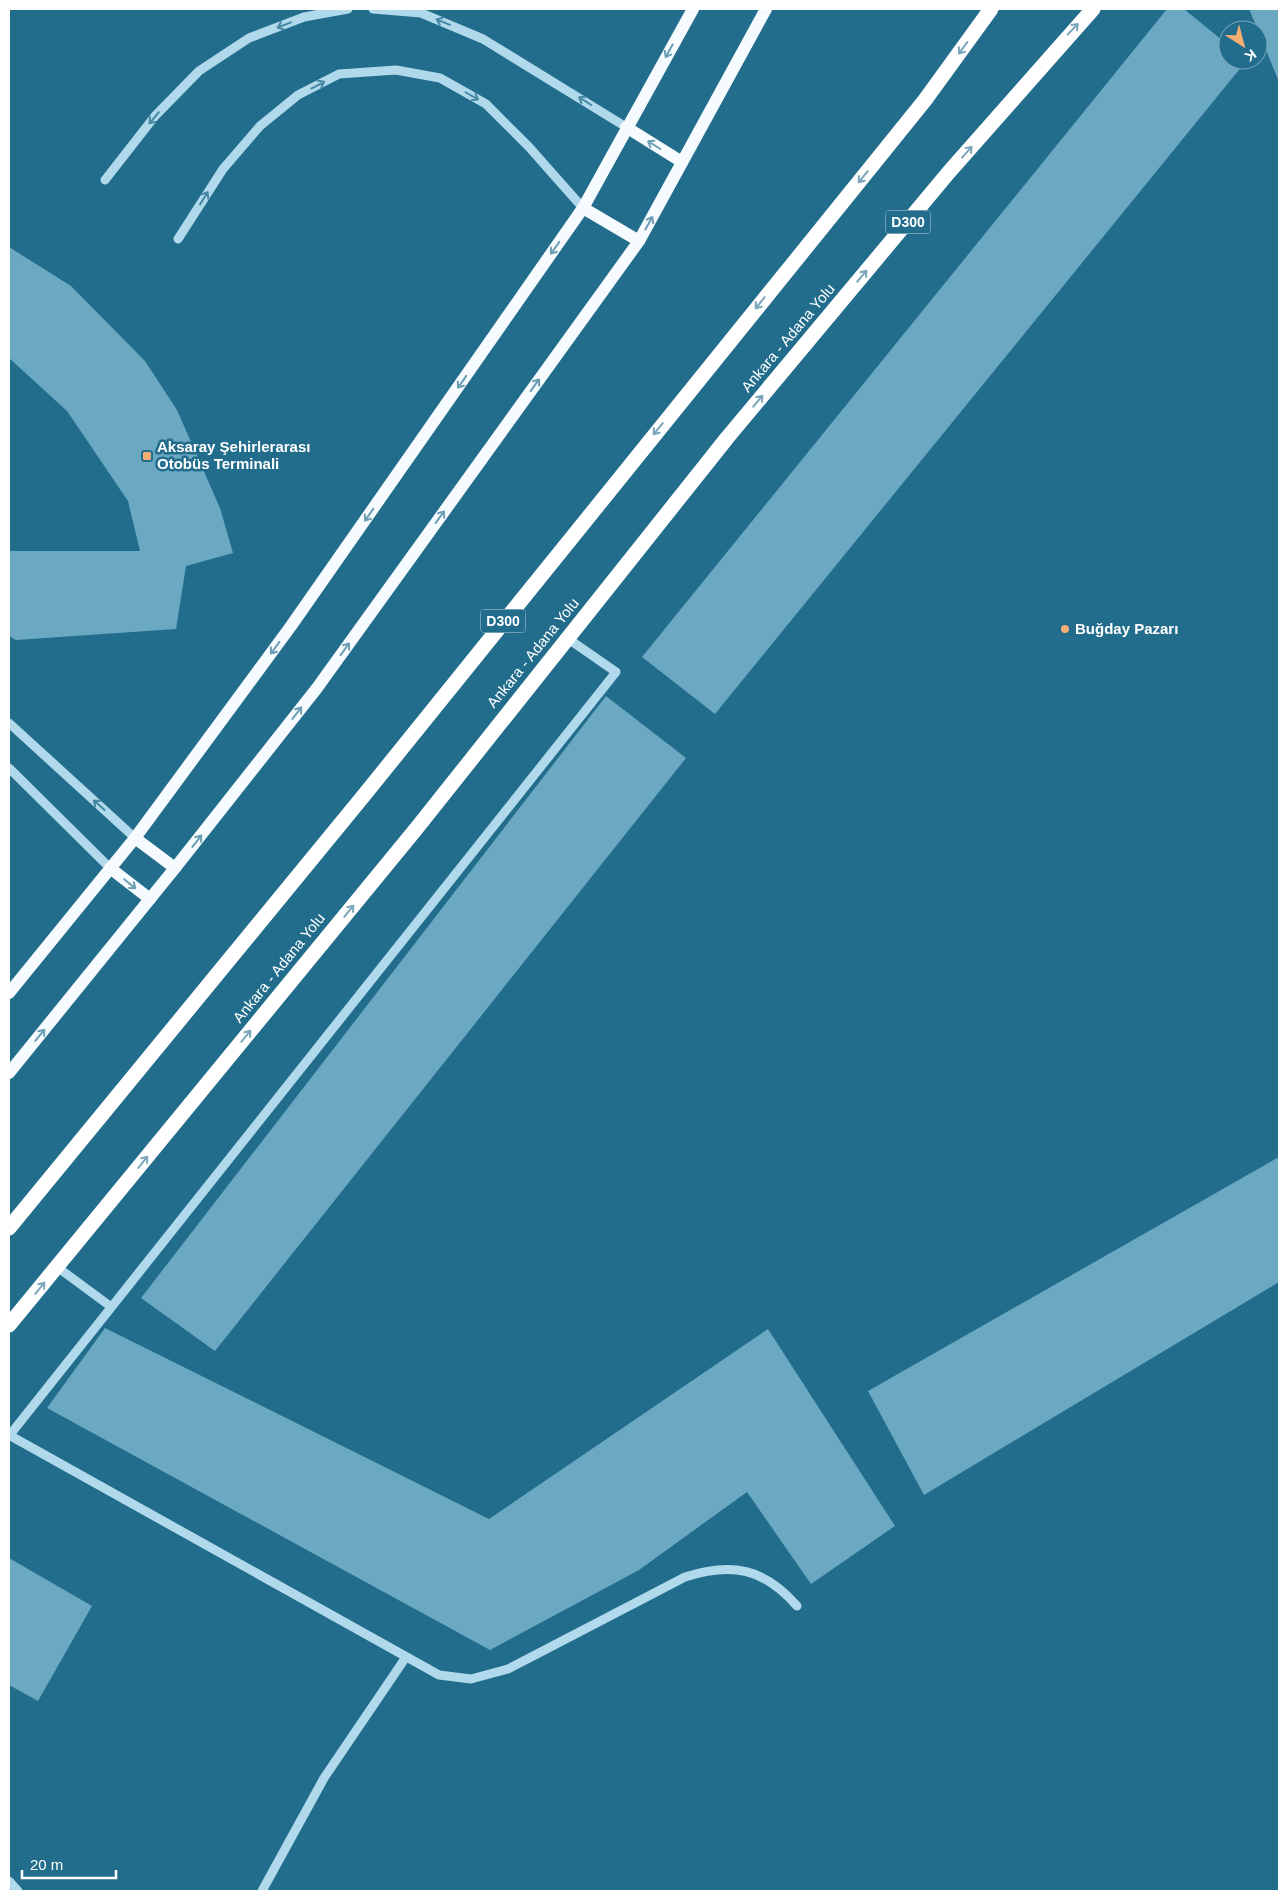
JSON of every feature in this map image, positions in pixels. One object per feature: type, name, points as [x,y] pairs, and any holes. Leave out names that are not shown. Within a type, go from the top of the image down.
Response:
[{"type":"highway","name":"D300","points":[[9,1228],[365,794],[925,100],[991,9]]},
{"type":"highway","name":"Ankara - Adana Yolu","points":[[9,1325],[416,828],[727,438],[936,187],[1092,9]]},
{"type":"main road","points":[[9,992],[135,838],[291,626],[583,208],[693,9]]},
{"type":"main road","points":[[9,1073],[150,900],[317,688],[639,241],[766,9]]},
{"type":"main road","points":[[626,128],[682,162]]},
{"type":"main road","points":[[583,208],[639,241]]},
{"type":"main road","points":[[135,838],[175,868]]},
{"type":"main road","points":[[110,868],[150,900]]},
{"type":"street","points":[[106,180],[155,116],[199,71],[249,38],[304,17],[348,9]]},
{"type":"street","points":[[374,9],[421,13],[483,39],[626,128]]},
{"type":"street","points":[[178,239],[223,168],[260,126],[298,96],[339,74],[349,73],[396,70],[440,78],[486,104],[529,147],[583,208]]},
{"type":"street","points":[[567,638],[616,672],[9,1435],[439,1675],[471,1678],[490,1675],[508,1669],[685,1577],[708,1570],[730,1568],[748,1571],[768,1580],[784,1591],[798,1606]]},
{"type":"street","points":[[9,723],[135,838]]},
{"type":"street","points":[[9,768],[110,868]]},
{"type":"street","points":[[57,1267],[110,1306]]},
{"type":"street","points":[[262,1891],[324,1778],[406,1657]]},
{"type":"street","points":[[9,1881],[18,1891]]},
{"type":"building","points":[[1167,9],[1184,9],[1218,37],[1218,70],[1239,70],[715,714],[642,657]]},
{"type":"building","points":[[1249,9],[1279,9],[1279,82],[1268,55],[1268,20],[1254,20]]},
{"type":"building","name":"Aksaray Şehirlerarası Otobüs Terminali","points":[[9,247],[71,286],[145,361],[177,410],[220,508],[233,553],[186,566],[176,629],[16,640],[9,636],[9,551],[140,551],[128,501],[67,411],[9,358]]},
{"type":"building","points":[[606,696],[686,758],[215,1351],[141,1298]]},
{"type":"building","points":[[1279,1157],[1279,1282],[924,1495],[868,1391]]},
{"type":"building","points":[[105,1328],[489,1519],[768,1329],[895,1526],[811,1584],[747,1492],[639,1570],[490,1650],[47,1408]]},
{"type":"building","points":[[9,1558],[92,1606],[38,1701],[9,1685]]},
{"type":"place","name":"Aksaray Şehirlerarası Otobüs Terminali","points":[[147,456]]},
{"type":"place","name":"Buğday Pazarı","points":[[1065,629]]}]
